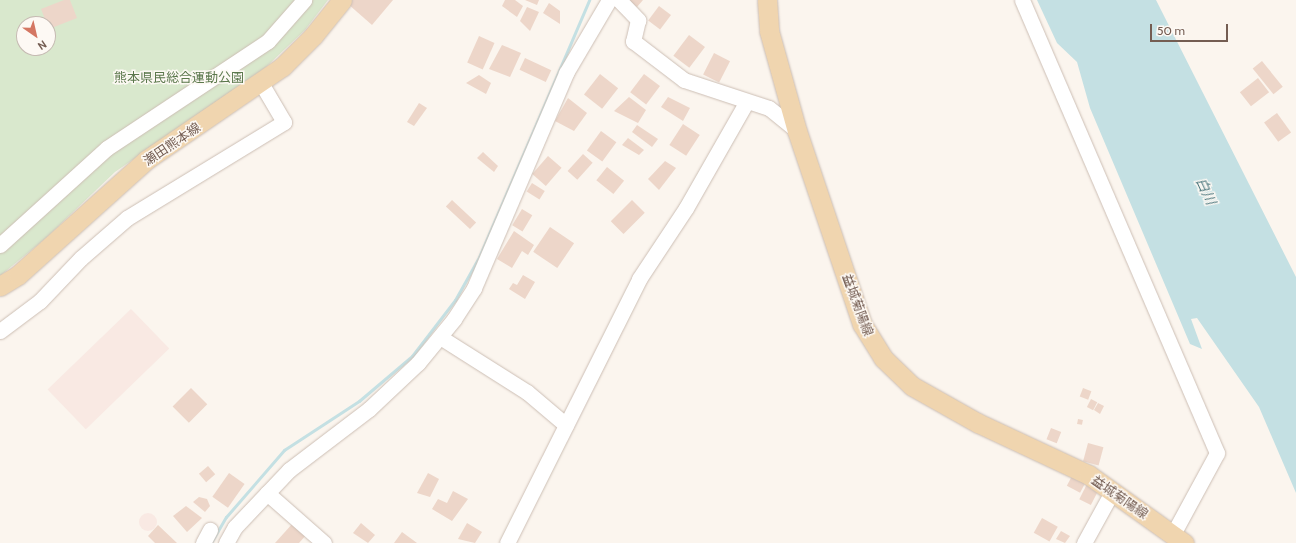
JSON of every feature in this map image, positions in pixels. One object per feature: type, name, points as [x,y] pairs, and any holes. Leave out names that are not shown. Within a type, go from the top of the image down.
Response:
[{"type":"main road","name":"瀬田熊本線","points":[[0,286],[18,275],[146,160],[261,83],[313,36],[342,0]]},
{"type":"main road","name":"益城菊陽線","points":[[767,0],[769,31],[797,131],[862,324],[882,358],[912,386],[978,423],[1089,474],[1179,539]]},
{"type":"street","points":[[0,244],[107,148],[268,41],[304,0]]},
{"type":"street","points":[[226,543],[267,493],[289,470],[369,408],[418,363],[440,336],[474,288],[566,73],[608,0]]},
{"type":"street","points":[[619,0],[638,20],[633,41],[684,80],[746,103],[769,108],[797,131]]},
{"type":"street","points":[[1022,0],[1217,453],[1179,539]]},
{"type":"street","points":[[0,331],[40,301],[81,258],[127,218],[284,122],[261,83]]},
{"type":"street","points":[[507,543],[639,279],[686,208],[746,103]]},
{"type":"street","points":[[440,336],[527,392],[566,425]]},
{"type":"street","points":[[1084,543],[1112,492]]},
{"type":"street","points":[[267,493],[324,543]]},
{"type":"shaded area","points":[[131,309],[169,349],[86,429],[48,390]]},
{"type":"shaded area","points":[[148,513],[154,516],[157,522],[154,528],[148,531],[142,528],[139,522],[142,516]]},
{"type":"green space","name":"熊本県民総合運動公園","points":[[0,0],[328,0],[305,30],[265,68],[115,172],[46,238],[0,276]]},
{"type":"water","name":"白川","points":[[1037,0],[1156,0],[1296,277],[1296,493],[1259,407],[1197,318],[1191,319],[1202,349],[1190,344],[1090,108],[1077,62],[1057,43]]},
{"type":"building","points":[[64,0],[70,0],[77,18],[56,26],[56,16],[44,16],[41,9]]},
{"type":"building","points":[[352,0],[393,0],[372,25],[348,4]]},
{"type":"building","points":[[505,0],[515,0],[523,6],[517,17],[502,6]]},
{"type":"building","points":[[525,0],[539,0],[537,5]]},
{"type":"building","points":[[628,0],[643,0],[637,7]]},
{"type":"building","points":[[549,3],[560,11],[560,24],[543,13]]},
{"type":"building","points":[[659,6],[671,15],[660,29],[648,20]]},
{"type":"building","points":[[527,7],[539,12],[530,31],[520,21]]},
{"type":"building","points":[[689,35],[705,47],[689,68],[673,56]]},
{"type":"building","points":[[479,36],[495,43],[483,69],[467,62]]},
{"type":"building","points":[[502,45],[521,53],[510,77],[489,69]]},
{"type":"building","points":[[714,53],[730,61],[719,83],[703,74]]},
{"type":"building","points":[[525,58],[551,70],[546,82],[520,70]]},
{"type":"building","points":[[1262,61],[1283,87],[1273,94],[1253,69]]},
{"type":"building","points":[[600,74],[618,88],[602,109],[584,94]]},
{"type":"building","points":[[644,74],[660,86],[646,104],[630,92]]},
{"type":"building","points":[[479,75],[491,83],[486,94],[466,83]]},
{"type":"building","points":[[1258,78],[1269,92],[1251,106],[1240,92]]},
{"type":"building","points":[[629,97],[646,110],[638,123],[614,111]]},
{"type":"building","points":[[668,97],[690,108],[683,121],[661,107]]},
{"type":"building","points":[[568,98],[587,113],[574,131],[555,121]]},
{"type":"building","points":[[419,103],[427,108],[414,126],[407,122]]},
{"type":"building","points":[[1277,113],[1291,132],[1278,142],[1264,122]]},
{"type":"building","points":[[683,124],[700,135],[686,156],[669,145]]},
{"type":"building","points":[[637,125],[658,139],[652,147],[632,132]]},
{"type":"building","points":[[601,131],[616,142],[602,162],[587,150]]},
{"type":"building","points":[[628,138],[644,150],[639,155],[622,145]]},
{"type":"building","points":[[483,152],[498,166],[494,172],[477,158]]},
{"type":"building","points":[[583,154],[593,163],[577,180],[568,171]]},
{"type":"building","points":[[548,156],[562,168],[546,186],[532,174]]},
{"type":"building","points":[[665,161],[676,168],[659,190],[648,179]]},
{"type":"building","points":[[607,167],[624,181],[613,194],[596,180]]},
{"type":"building","points":[[532,183],[545,191],[539,199],[527,191]]},
{"type":"building","points":[[452,200],[476,223],[470,229],[446,207]]},
{"type":"building","points":[[632,200],[645,213],[624,234],[611,221]]},
{"type":"building","points":[[522,209],[532,215],[523,231],[512,225]]},
{"type":"building","points":[[550,227],[574,243],[557,268],[533,252]]},
{"type":"building","points":[[514,231],[534,245],[528,255],[522,251],[512,268],[497,259]]},
{"type":"building","points":[[523,275],[535,282],[525,299],[509,289],[513,283],[517,285]]},
{"type":"building","points":[[191,388],[207,404],[189,423],[173,406]]},
{"type":"building","points":[[1083,388],[1091,391],[1088,400],[1080,396]]},
{"type":"building","points":[[1091,399],[1097,402],[1093,410],[1087,407]]},
{"type":"building","points":[[1098,403],[1104,406],[1100,414],[1094,410]]},
{"type":"building","points":[[1078,419],[1083,420],[1082,425],[1077,424]]},
{"type":"building","points":[[1051,428],[1061,432],[1057,443],[1047,439]]},
{"type":"building","points":[[1088,443],[1103,447],[1099,465],[1083,461]]},
{"type":"building","points":[[208,466],[215,474],[206,482],[199,474]]},
{"type":"building","points":[[229,473],[245,484],[228,508],[212,497]]},
{"type":"building","points":[[428,473],[439,479],[430,497],[417,493]]},
{"type":"building","points":[[1072,476],[1085,483],[1080,493],[1067,486]]},
{"type":"building","points":[[1087,484],[1099,490],[1091,505],[1079,499]]},
{"type":"building","points":[[453,491],[468,499],[452,521],[432,509],[438,499],[447,503]]},
{"type":"building","points":[[199,497],[207,499],[210,506],[205,512],[193,502]]},
{"type":"building","points":[[186,506],[202,518],[187,532],[173,516]]},
{"type":"building","points":[[1042,518],[1058,527],[1050,542],[1034,533]]},
{"type":"building","points":[[293,523],[307,534],[299,543],[275,543]]},
{"type":"building","points":[[361,523],[375,535],[368,543],[353,533]]},
{"type":"building","points":[[467,523],[482,532],[475,543],[458,539]]},
{"type":"building","points":[[158,525],[177,543],[155,543],[148,536]]},
{"type":"building","points":[[1061,531],[1070,536],[1065,543],[1056,539]]},
{"type":"building","points":[[402,532],[417,543],[394,543]]},
{"type":"waterway","points":[[212,541],[226,517],[284,450],[359,401],[412,356],[455,300],[479,257],[589,0]]}]
